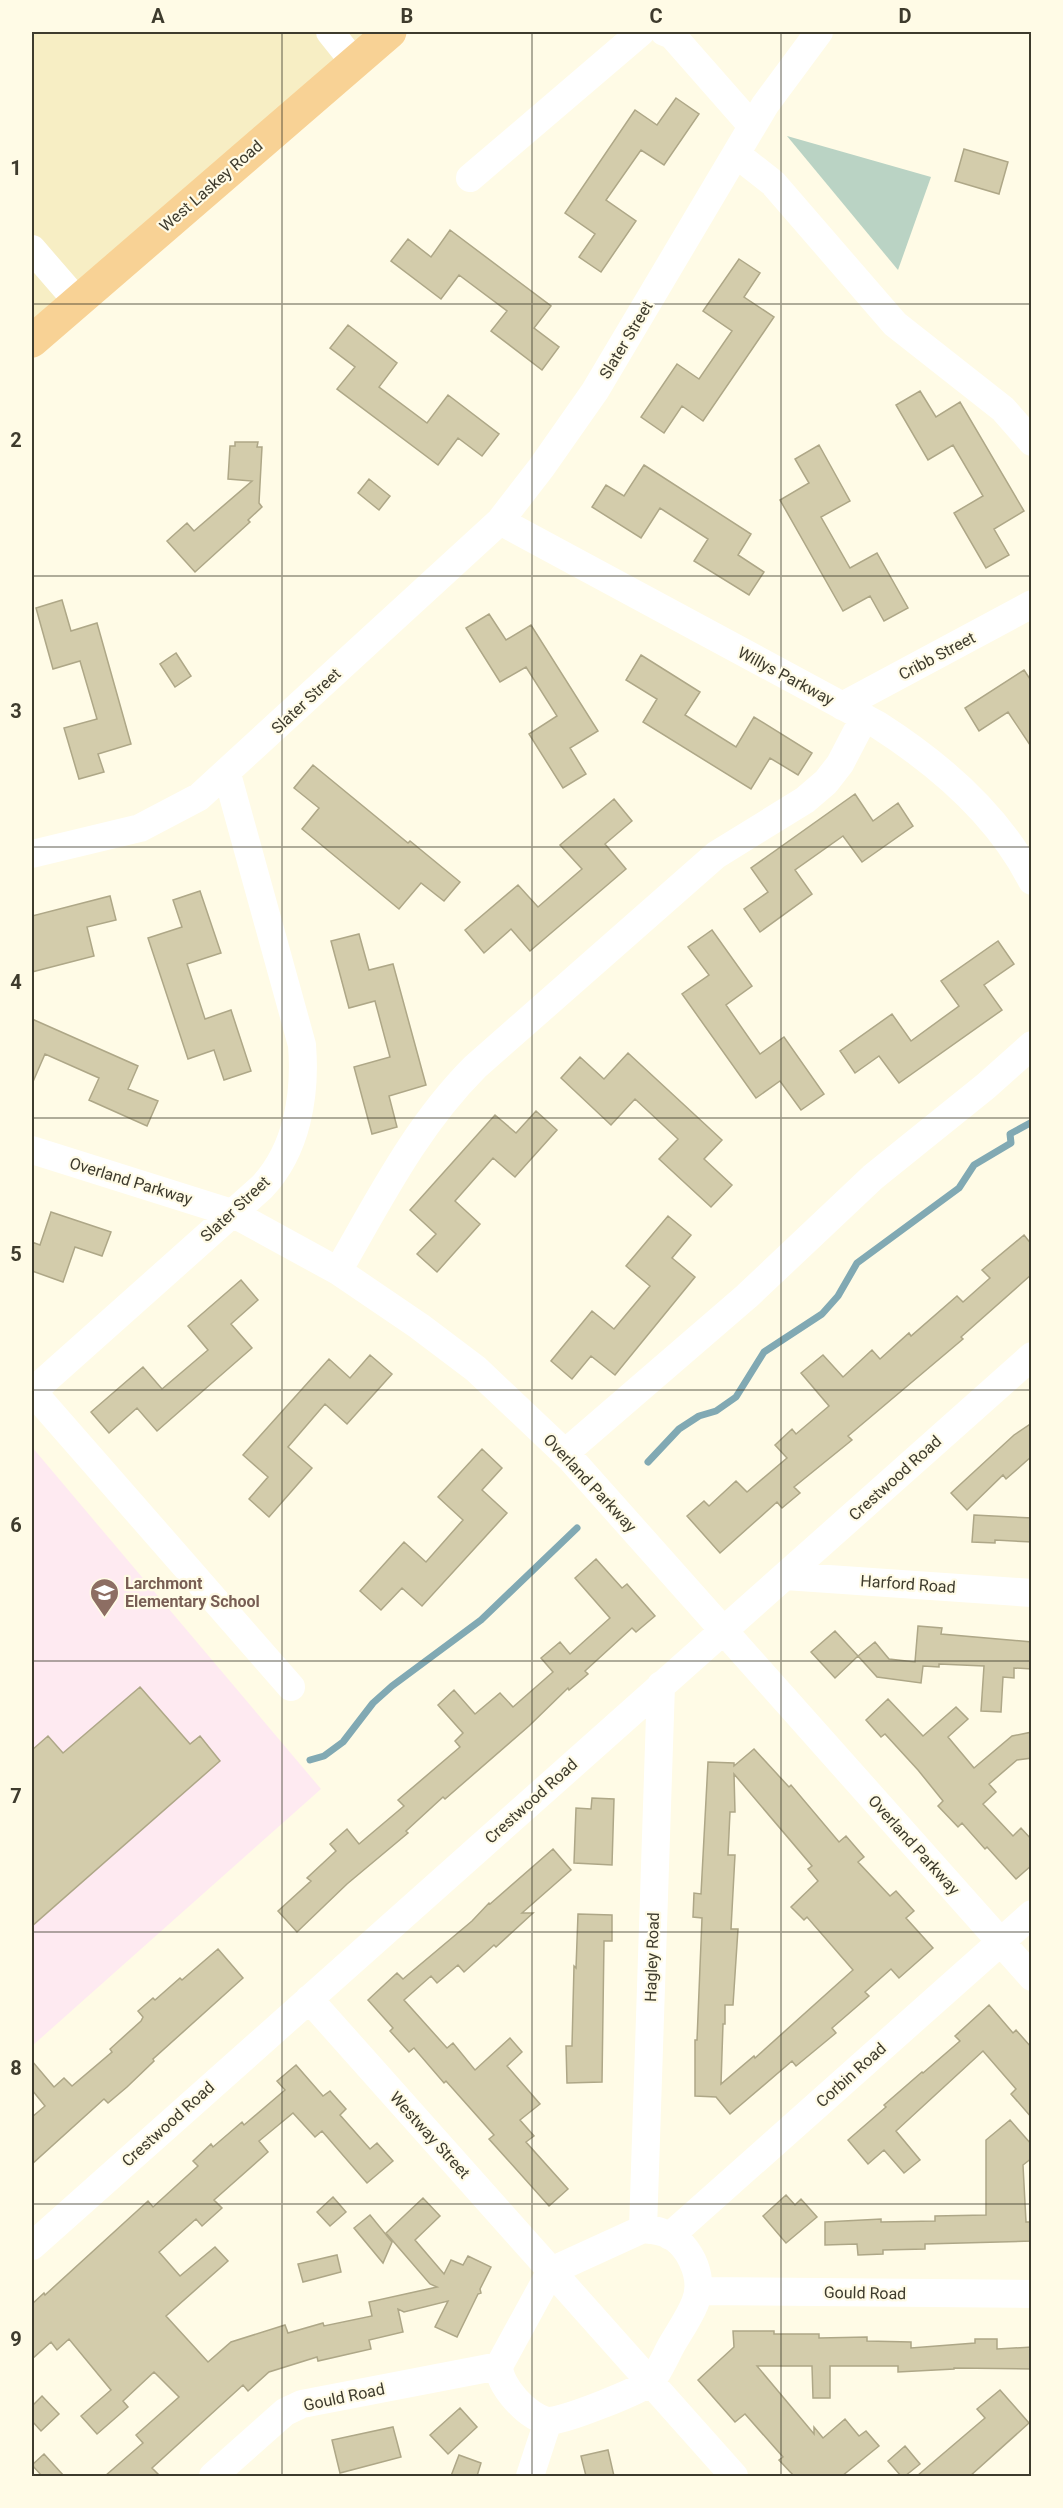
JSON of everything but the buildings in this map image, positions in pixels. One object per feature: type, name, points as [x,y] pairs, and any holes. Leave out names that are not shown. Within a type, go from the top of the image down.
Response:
[{"type":"main road","name":"West Laskey Road","points":[[32,341],[390,32]]},
{"type":"street","points":[[330,32],[354,62]]},
{"type":"street","points":[[470,178],[641,32]]},
{"type":"street","points":[[664,32],[672,35],[752,126]]},
{"type":"street","name":"Slater Street","points":[[32,1392],[262,1187],[275,1171],[292,1137],[302,1101],[304,1081],[302,1045],[227,774],[500,521],[596,391],[765,105],[819,32]]},
{"type":"street","points":[[736,154],[773,183],[896,324],[1003,409],[1032,442]]},
{"type":"street","points":[[32,249],[77,301]]},
{"type":"street","name":"Willys Parkway","points":[[500,521],[853,712],[913,748],[950,778],[982,810],[1006,839],[1032,881]]},
{"type":"street","name":"Cribb Street","points":[[853,712],[1032,604]]},
{"type":"street","points":[[338,1272],[412,1143],[449,1093],[475,1067],[716,855],[805,800],[826,782],[840,764],[853,712]]},
{"type":"street","points":[[32,854],[140,828],[199,797],[227,774]]},
{"type":"street","points":[[565,1454],[747,1296],[873,1177],[986,1086],[1032,1045]]},
{"type":"street","name":"Overland Parkway","points":[[32,1150],[232,1213],[338,1272],[476,1369],[565,1454],[1032,1977]]},
{"type":"street","name":"Crestwood Road","points":[[32,2246],[1032,1356]]},
{"type":"street","points":[[32,1392],[291,1687]]},
{"type":"street","name":"Harford Road","points":[[785,1576],[1032,1593]]},
{"type":"street","name":"Hagley Road","points":[[657,2233],[661,1685]]},
{"type":"street","name":"Corbin Road","points":[[657,2233],[1032,1914]]},
{"type":"street","name":"Westway Street","points":[[309,1999],[734,2476]]},
{"type":"street","points":[[657,2233],[686,2250],[695,2265],[699,2282],[696,2301],[650,2382],[571,2417],[548,2421],[520,2404],[499,2376],[499,2366],[551,2271],[657,2233]]},
{"type":"street","name":"Gould Road","points":[[698,2291],[1032,2294]]},
{"type":"street","name":"Gould Road","points":[[213,2476],[285,2412],[302,2404],[499,2366]]},
{"type":"street","points":[[530,2476],[548,2421]]},
{"type":"shaded area","points":[[32,32],[390,32],[32,341]]},
{"type":"shaded area","name":"Larchmont Elementary School","points":[[32,1447],[321,1789],[32,2046]]},
{"type":"green space","points":[[787,136],[931,177],[898,270]]},
{"type":"waterway","points":[[648,1462],[679,1429],[699,1416],[716,1411],[736,1397],[764,1352],[822,1314],[838,1296],[857,1263],[959,1188],[974,1165],[1011,1143],[1010,1134],[1032,1122]]},
{"type":"waterway","points":[[310,1760],[324,1756],[343,1742],[373,1703],[392,1686],[481,1620],[577,1528]]},
{"type":"place","name":"Larchmont Elementary School","points":[[104,1618]]}]
